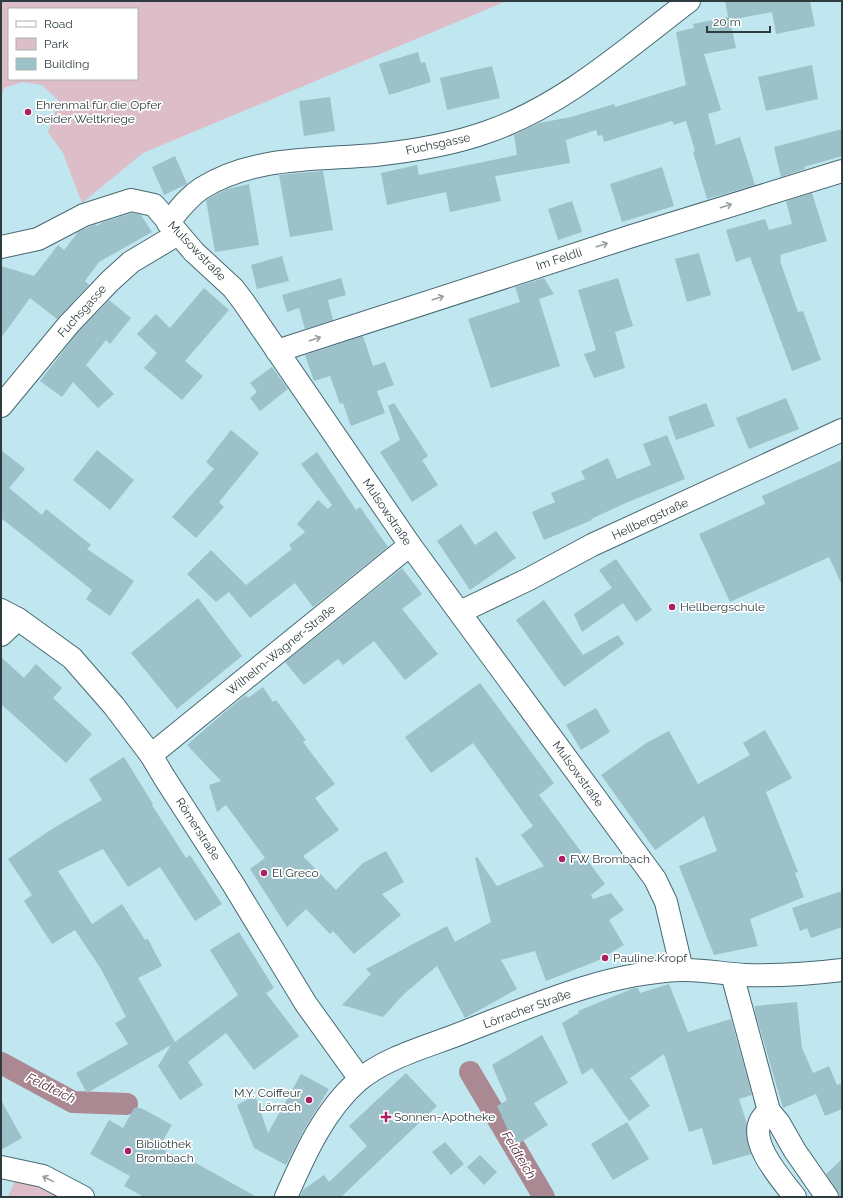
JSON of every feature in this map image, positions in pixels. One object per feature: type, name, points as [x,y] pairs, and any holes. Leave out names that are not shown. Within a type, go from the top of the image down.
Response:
[{"type":"street","name":"Fuchsgasse","points":[[1,406],[69,324],[110,281],[173,228],[183,204],[201,189],[229,174],[258,165],[292,160],[375,155],[424,149],[487,133],[521,118],[584,80],[689,1]]},
{"type":"street","name":"Im Feldli","points":[[277,351],[632,236],[842,171]]},
{"type":"street","name":"Mulsowstraße","points":[[1,247],[38,239],[84,214],[131,200],[154,205],[194,252],[233,288],[410,545],[655,879],[666,902],[682,970]]},
{"type":"street","name":"Hellbergstraße","points":[[460,612],[528,579],[592,545],[842,430]]},
{"type":"street","name":"Wilhelm-Wagner-Straße","points":[[151,755],[410,545]]},
{"type":"street","name":"Römerstraße","points":[[9,614],[72,658],[114,706],[151,755],[164,778],[233,884],[306,1004],[360,1080]]},
{"type":"street","points":[[1,636],[9,614]]},
{"type":"street","name":"Lörracher Straße","points":[[286,1197],[304,1157],[333,1108],[360,1080],[396,1058],[570,992],[637,975],[682,970],[732,974],[809,974],[842,970]]},
{"type":"street","points":[[732,974],[769,1111],[779,1122],[795,1150],[827,1197]]},
{"type":"street","points":[[769,1111],[761,1120],[758,1136],[766,1157],[794,1197]]},
{"type":"street","points":[[1,1167],[43,1176],[83,1197]]},
{"type":"green space","points":[[1,1],[507,1],[143,153],[82,203],[63,153],[48,132],[59,101],[42,85],[22,82],[4,88],[1,101]]},
{"type":"green space","points":[[17,1176],[70,1197],[8,1197]]},
{"type":"building","points":[[725,1],[810,1],[815,26],[776,34],[772,12],[730,20],[736,48],[704,54],[721,110],[708,114],[716,145],[740,137],[755,185],[707,199],[693,152],[695,151],[686,121],[674,125],[672,121],[604,142],[602,135],[598,136],[596,130],[566,140],[570,163],[495,176],[501,201],[450,212],[446,192],[387,205],[381,173],[417,165],[419,175],[517,155],[514,135],[539,123],[571,117],[614,104],[615,107],[686,85],[676,32],[694,28],[693,24],[728,17]]},
{"type":"building","points":[[418,52],[421,63],[425,62],[431,82],[389,95],[379,64]]},
{"type":"building","points":[[812,65],[818,99],[766,111],[758,77]]},
{"type":"building","points":[[492,66],[500,98],[447,110],[440,78]]},
{"type":"building","points":[[330,97],[335,131],[304,136],[299,101]]},
{"type":"building","points":[[842,129],[842,156],[804,167],[805,169],[781,177],[774,147]]},
{"type":"building","points":[[175,156],[187,184],[164,195],[152,167]]},
{"type":"building","points":[[662,167],[674,206],[622,222],[610,184]]},
{"type":"building","points":[[323,171],[333,230],[290,237],[279,175]]},
{"type":"building","points":[[249,184],[259,245],[215,252],[206,200],[227,189]]},
{"type":"building","points":[[812,193],[827,241],[780,255],[780,261],[798,312],[803,311],[821,360],[792,371],[750,257],[736,262],[726,230],[765,219],[769,230],[792,224],[786,201]]},
{"type":"building","points":[[572,201],[582,232],[558,240],[548,209]]},
{"type":"building","points":[[132,213],[141,215],[152,232],[99,262],[85,281],[89,285],[57,319],[30,298],[1,338],[1,266],[34,276],[58,245],[64,250],[78,232],[95,224],[97,226],[103,222]]},
{"type":"building","points":[[699,253],[711,295],[687,302],[675,259]]},
{"type":"building","points":[[282,256],[289,281],[257,289],[251,265]]},
{"type":"building","points":[[341,278],[346,295],[328,300],[333,320],[305,329],[299,308],[287,312],[282,295]]},
{"type":"building","points":[[544,278],[554,294],[539,299],[560,366],[491,388],[468,319],[520,302],[515,287]]},
{"type":"building","points":[[618,278],[633,326],[615,332],[625,368],[594,378],[584,354],[596,350],[578,290]]},
{"type":"building","points":[[204,288],[229,310],[185,361],[203,376],[182,400],[144,368],[157,353],[137,334],[156,314],[170,328]]},
{"type":"building","points":[[109,300],[131,318],[110,344],[106,340],[86,365],[114,394],[98,408],[73,382],[62,397],[40,381],[78,332]]},
{"type":"building","points":[[363,336],[373,366],[385,362],[394,385],[377,391],[385,413],[351,426],[343,403],[340,404],[330,376],[314,381],[305,355]]},
{"type":"building","points":[[272,367],[288,389],[260,411],[250,398],[257,392],[250,383]]},
{"type":"building","points":[[786,398],[799,429],[749,449],[736,418]]},
{"type":"building","points":[[394,403],[428,456],[422,460],[438,485],[412,502],[380,452],[400,440],[388,406]]},
{"type":"building","points":[[706,403],[715,426],[676,440],[668,417]]},
{"type":"building","points":[[231,430],[259,453],[219,502],[224,507],[196,538],[172,517],[214,469],[206,462]]},
{"type":"building","points":[[667,435],[685,479],[628,502],[591,519],[592,520],[544,540],[532,512],[555,502],[551,493],[585,479],[581,471],[608,458],[617,479],[651,465],[643,444]]},
{"type":"building","points":[[1,450],[25,469],[9,488],[42,515],[46,509],[91,545],[87,549],[134,581],[110,616],[86,599],[92,590],[1,518]]},
{"type":"building","points":[[97,450],[134,480],[110,510],[73,480]]},
{"type":"building","points":[[317,452],[356,510],[360,507],[388,547],[313,607],[295,583],[250,618],[229,592],[216,602],[187,574],[211,550],[246,585],[292,549],[289,545],[305,532],[297,524],[318,500],[328,509],[332,505],[301,464]]},
{"type":"building","points":[[842,460],[842,585],[829,557],[730,602],[699,534],[765,504],[762,496]]},
{"type":"building","points":[[461,524],[475,545],[496,531],[516,558],[470,590],[437,541]]},
{"type":"building","points":[[616,559],[652,610],[636,622],[623,603],[582,632],[574,614],[612,588],[599,570]]},
{"type":"building","points":[[402,568],[422,594],[402,609],[438,654],[405,680],[374,641],[343,665],[338,659],[304,685],[285,662]]},
{"type":"building","points":[[198,598],[242,656],[177,709],[131,653]]},
{"type":"building","points":[[544,600],[583,655],[618,635],[624,644],[564,687],[516,620]]},
{"type":"building","points":[[1,657],[24,678],[36,664],[62,688],[53,698],[92,734],[66,763],[1,704]]},
{"type":"building","points":[[480,683],[554,783],[539,795],[605,884],[591,895],[593,899],[611,893],[624,910],[609,920],[624,945],[597,961],[546,981],[535,951],[501,960],[517,989],[465,1018],[437,966],[404,994],[383,1017],[342,1005],[371,974],[366,969],[447,926],[455,942],[491,922],[475,858],[477,857],[497,886],[544,866],[521,835],[533,826],[473,743],[431,773],[405,737]]},
{"type":"building","points":[[263,687],[273,702],[276,700],[306,740],[303,742],[335,784],[315,798],[339,830],[303,856],[336,890],[363,863],[386,851],[404,882],[382,894],[401,915],[354,954],[333,931],[330,934],[306,909],[287,927],[250,869],[265,858],[226,805],[217,812],[209,785],[221,781],[187,745],[246,695],[248,698]]},
{"type":"building","points":[[596,708],[610,732],[581,750],[566,725]]},
{"type":"building","points":[[765,730],[792,778],[766,792],[798,872],[795,873],[804,897],[750,919],[758,946],[714,955],[679,866],[717,851],[704,816],[655,850],[601,775],[648,742],[669,731],[698,784],[750,755],[743,743]]},
{"type":"building","points":[[124,757],[153,804],[152,805],[186,858],[190,855],[222,904],[195,921],[160,867],[128,887],[103,849],[58,871],[92,924],[122,904],[145,940],[148,939],[162,966],[138,978],[175,1042],[238,995],[210,950],[239,932],[274,988],[266,993],[299,1036],[254,1070],[226,1033],[188,1062],[203,1085],[180,1100],[158,1066],[171,1045],[87,1093],[76,1073],[128,1044],[115,1023],[126,1017],[101,969],[75,930],[52,944],[24,901],[32,895],[8,859],[52,829],[102,800],[89,779]]},
{"type":"building","points":[[842,891],[842,927],[811,938],[807,928],[800,931],[792,908]]},
{"type":"building","points":[[669,984],[688,1032],[731,1019],[752,1095],[739,1099],[747,1124],[747,1140],[751,1154],[713,1165],[702,1128],[689,1132],[664,1054],[630,1078],[650,1106],[629,1121],[592,1068],[582,1075],[562,1023],[579,1013],[578,1011],[634,988],[638,988],[640,993]]},
{"type":"building","points":[[797,1002],[802,1048],[813,1073],[829,1066],[837,1085],[842,1083],[842,1109],[825,1116],[816,1094],[783,1108],[755,1012],[755,1006]]},
{"type":"building","points":[[542,1035],[568,1083],[534,1103],[548,1125],[515,1146],[497,1106],[507,1100],[492,1065]]},
{"type":"building","points":[[406,1073],[437,1106],[341,1197],[300,1197],[303,1190],[324,1175],[329,1182],[367,1146],[349,1126]]},
{"type":"building","points":[[301,1074],[329,1089],[305,1128],[286,1165],[254,1148],[237,1105],[255,1095],[268,1133]]},
{"type":"building","points":[[1,1100],[22,1138],[1,1150]]},
{"type":"building","name":"Bibliothek Brombach","points":[[134,1108],[141,1108],[172,1125],[159,1147],[190,1165],[192,1161],[257,1197],[144,1197],[124,1186],[130,1176],[90,1154],[109,1120],[123,1128]]},
{"type":"building","points":[[627,1122],[649,1159],[613,1180],[591,1144]]},
{"type":"building","points":[[445,1142],[464,1164],[451,1175],[432,1152]]},
{"type":"building","points":[[480,1155],[497,1172],[484,1185],[467,1167]]},
{"type":"building","points":[[842,1159],[842,1197],[840,1197],[826,1174]]},
{"type":"waterway","name":"Feldteich","points":[[1,1063],[73,1102],[127,1104]]},
{"type":"waterway","name":"Feldteich","points":[[470,1072],[544,1197]]},
{"type":"place","name":"Ehrenmal für die Opfer beider Weltkriege","points":[[28,112]]},
{"type":"place","name":"Hellbergschule","points":[[672,607]]},
{"type":"place","name":"FW Brombach","points":[[562,859]]},
{"type":"place","name":"El Greco","points":[[264,873]]},
{"type":"place","name":"Pauline Kropf","points":[[605,958]]},
{"type":"place","name":"M.Y. Coiffeur Lörrach","points":[[309,1100]]},
{"type":"place","name":"Sonnen-Apotheke","points":[[386,1117]]},
{"type":"place","name":"Bibliothek Brombach","points":[[128,1151]]}]
